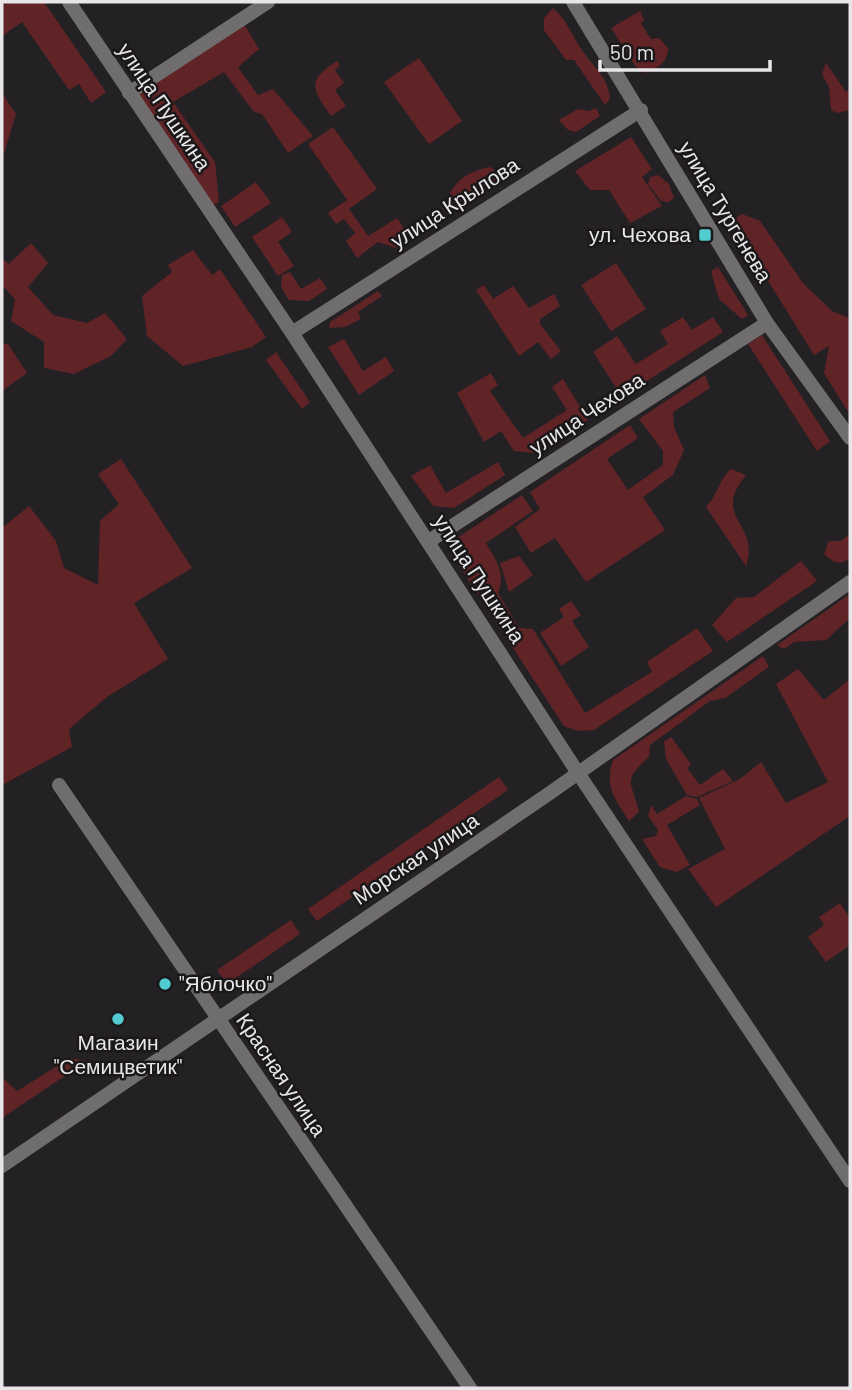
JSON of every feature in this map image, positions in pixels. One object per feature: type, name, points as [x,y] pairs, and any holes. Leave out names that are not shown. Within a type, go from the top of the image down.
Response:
[{"type":"street","name":"улица Пушкина","points":[[69,2],[292,332],[578,773],[850,1181]]},
{"type":"street","points":[[129,93],[268,2]]},
{"type":"street","name":"улица Тургенева","points":[[573,2],[641,110],[767,323],[850,438]]},
{"type":"street","name":"улица Крылова","points":[[292,332],[641,110]]},
{"type":"street","name":"улица Чехова","points":[[429,541],[767,323]]},
{"type":"street","name":"Морская улица","points":[[2,1166],[578,773],[850,582]]},
{"type":"street","name":"Красная улица","points":[[59,785],[470,1388]]},
{"type":"shaded area","points":[[2,2],[44,2],[106,92],[91,103],[79,84],[69,90],[22,22],[2,36]]},
{"type":"shaded area","points":[[553,8],[604,79],[610,99],[605,105],[574,60],[566,60],[544,30],[544,18]]},
{"type":"shaded area","points":[[640,11],[644,20],[641,24],[651,39],[659,38],[668,48],[662,64],[646,73],[636,67],[611,28]]},
{"type":"shaded area","points":[[244,24],[259,49],[238,67],[258,95],[273,89],[313,136],[288,153],[262,114],[254,112],[224,72],[173,102],[215,162],[219,202],[211,206],[135,96]]},
{"type":"shaded area","points":[[419,58],[462,121],[429,144],[384,82]]},
{"type":"shaded area","points":[[337,61],[340,65],[335,70],[344,83],[335,90],[346,106],[331,116],[315,86],[320,74]]},
{"type":"shaded area","points":[[826,63],[846,92],[850,89],[850,110],[837,113],[831,110],[829,87],[822,74]]},
{"type":"shaded area","points":[[2,93],[16,114],[2,160]]},
{"type":"shaded area","points":[[596,108],[600,116],[576,132],[568,130],[559,120],[578,109],[588,111]]},
{"type":"shaded area","points":[[333,127],[377,189],[349,209],[368,236],[397,218],[407,234],[396,248],[378,242],[357,258],[346,241],[355,233],[344,219],[336,224],[328,213],[347,200],[308,144]]},
{"type":"shaded area","points":[[631,137],[652,169],[642,177],[662,206],[630,223],[609,190],[590,190],[575,171]]},
{"type":"shaded area","points":[[490,167],[499,173],[493,185],[455,209],[447,203],[449,195],[462,178]]},
{"type":"shaded area","points":[[658,175],[669,184],[674,198],[669,202],[661,201],[648,184],[650,177]]},
{"type":"shaded area","points":[[256,182],[271,203],[235,227],[221,206]]},
{"type":"shaded area","points":[[742,214],[760,221],[803,283],[832,311],[850,318],[850,415],[824,373],[829,346],[814,355],[731,221]]},
{"type":"shaded area","points":[[282,217],[292,232],[278,242],[294,266],[278,276],[252,237]]},
{"type":"shaded area","points":[[31,243],[48,263],[28,287],[53,315],[87,323],[105,313],[127,339],[111,356],[74,374],[44,368],[44,342],[11,321],[15,299],[2,285],[2,258],[9,264]]},
{"type":"shaded area","points":[[193,250],[212,275],[220,269],[266,337],[252,347],[183,366],[147,336],[142,296],[172,272],[168,265]]},
{"type":"shaded area","points":[[616,263],[646,309],[611,331],[581,285]]},
{"type":"shaded area","points":[[718,267],[748,315],[742,319],[719,299],[711,271]]},
{"type":"shaded area","points":[[290,272],[301,289],[320,278],[327,289],[309,301],[289,300],[281,287],[282,275]]},
{"type":"shaded area","points":[[484,285],[493,299],[513,286],[529,308],[554,294],[560,306],[540,319],[540,324],[561,351],[551,359],[538,342],[519,356],[476,290]]},
{"type":"shaded area","points":[[378,291],[382,296],[358,312],[361,319],[345,327],[329,328],[330,322]]},
{"type":"shaded area","points":[[683,317],[692,330],[713,317],[723,332],[622,397],[593,352],[617,336],[636,364],[668,344],[660,331]]},
{"type":"shaded area","points":[[762,335],[830,441],[817,451],[748,344]]},
{"type":"shaded area","points":[[344,339],[363,371],[386,357],[394,371],[359,395],[328,347]]},
{"type":"shaded area","points":[[2,344],[8,344],[27,373],[2,391]]},
{"type":"shaded area","points":[[276,352],[310,402],[302,409],[266,360]]},
{"type":"shaded area","points":[[491,373],[498,385],[490,391],[523,438],[567,410],[552,387],[563,379],[588,420],[536,453],[514,451],[501,431],[484,442],[457,393]]},
{"type":"shaded area","points":[[705,375],[710,388],[673,412],[674,427],[684,450],[673,475],[643,497],[665,530],[586,582],[555,538],[531,553],[515,527],[540,509],[530,492],[630,425],[638,438],[607,459],[628,490],[663,465],[663,451],[639,419]]},
{"type":"shaded area","points":[[121,459],[192,568],[134,603],[168,659],[107,697],[69,729],[72,747],[2,785],[2,528],[29,506],[56,541],[64,568],[98,585],[100,521],[119,504],[98,474]]},
{"type":"shaded area","points":[[498,462],[505,475],[454,508],[433,506],[411,476],[430,465],[446,493]]},
{"type":"shaded area","points":[[731,469],[746,475],[736,490],[733,502],[734,512],[747,539],[749,551],[746,566],[706,507]]},
{"type":"shaded area","points":[[522,495],[533,511],[486,543],[500,573],[498,593],[519,628],[533,629],[585,713],[652,672],[647,662],[697,628],[713,651],[594,730],[577,731],[564,726],[452,555],[454,540]]},
{"type":"shaded area","points":[[850,534],[850,558],[837,562],[824,554],[829,541],[841,541]]},
{"type":"shaded area","points":[[519,556],[533,575],[509,592],[500,563]]},
{"type":"shaded area","points":[[801,561],[817,581],[727,642],[712,625],[736,598],[754,597]]},
{"type":"shaded area","points":[[850,594],[850,618],[826,640],[794,642],[784,649],[777,645]]},
{"type":"shaded area","points":[[571,601],[581,615],[572,621],[589,647],[561,666],[540,633],[564,617],[559,609]]},
{"type":"shaded area","points":[[763,656],[769,667],[725,698],[710,701],[650,745],[649,757],[632,777],[632,788],[639,812],[629,821],[615,799],[610,785],[613,760]]},
{"type":"shaded area","points":[[798,669],[824,700],[850,679],[850,816],[716,907],[688,869],[725,849],[699,798],[740,779],[761,762],[786,803],[828,782],[776,684]]},
{"type":"shaded area","points":[[671,737],[691,764],[687,768],[700,785],[723,769],[733,781],[697,797],[687,795],[666,759],[664,742]]},
{"type":"shaded area","points":[[499,777],[508,790],[317,921],[308,909]]},
{"type":"shaded area","points":[[686,796],[697,799],[700,805],[667,825],[690,865],[677,872],[660,867],[642,839],[656,836],[658,830],[648,816],[651,805],[657,814]]},
{"type":"shaded area","points":[[840,903],[850,918],[850,945],[826,962],[808,937],[824,925],[819,917]]},
{"type":"shaded area","points":[[291,920],[300,934],[227,984],[217,970]]},
{"type":"shaded area","points":[[70,1058],[87,1061],[2,1118],[2,1077],[17,1091]]},
{"type":"place","name":"ул. Чехова","points":[[705,235]]},
{"type":"place","name":"\"Яблочко\"","points":[[165,984]]},
{"type":"place","name":"Магазин \"Семицветик\"","points":[[118,1019]]}]
